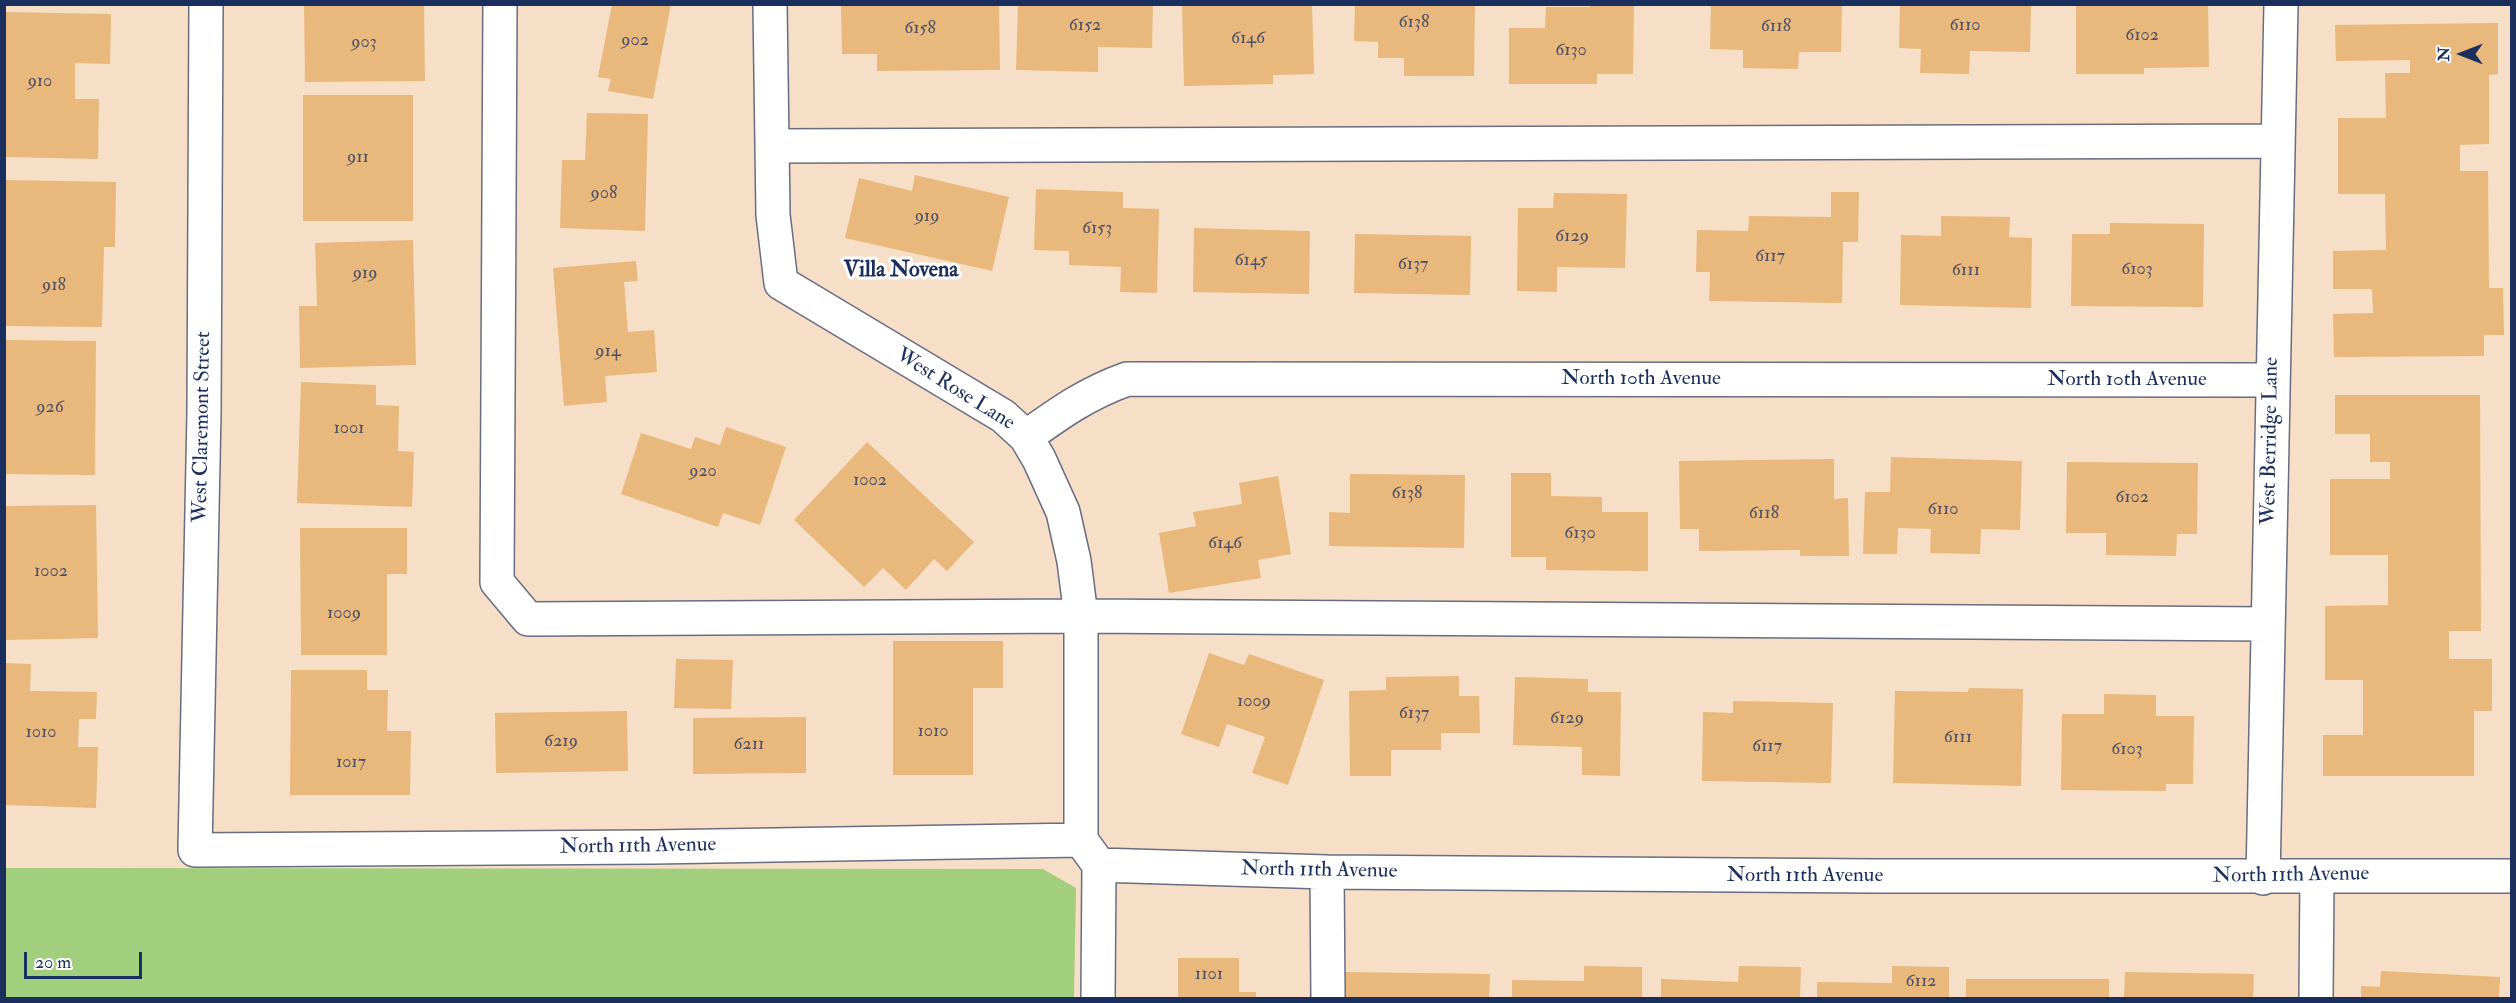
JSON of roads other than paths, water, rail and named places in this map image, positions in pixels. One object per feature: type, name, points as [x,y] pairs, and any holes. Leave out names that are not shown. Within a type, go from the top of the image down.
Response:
[{"type":"street","name":"West Claremont Street","points":[[195,850],[204,401],[206,4]]},
{"type":"street","points":[[500,4],[497,582],[528,619],[1081,616],[2268,624]]},
{"type":"street","name":"West Rose Lane","points":[[770,4],[773,215],[781,283],[1003,416],[1026,437],[1063,512],[1074,561],[1081,616],[1098,999]]},
{"type":"street","name":"West Berridge Lane","points":[[2263,878],[2281,4]]},
{"type":"street","points":[[773,146],[2277,141]]},
{"type":"street","name":"North 10th Avenue","points":[[1026,437],[1093,392],[1127,379],[2272,381]]},
{"type":"street","name":"North 11th Avenue","points":[[195,850],[641,847],[1090,853],[1327,872],[2263,878],[2511,876]]},
{"type":"street","points":[[1327,872],[1328,999]]},
{"type":"street","points":[[2316,999],[2318,876]]},
{"type":"district","name":"Villa Novena","points":[[901,271]]}]
